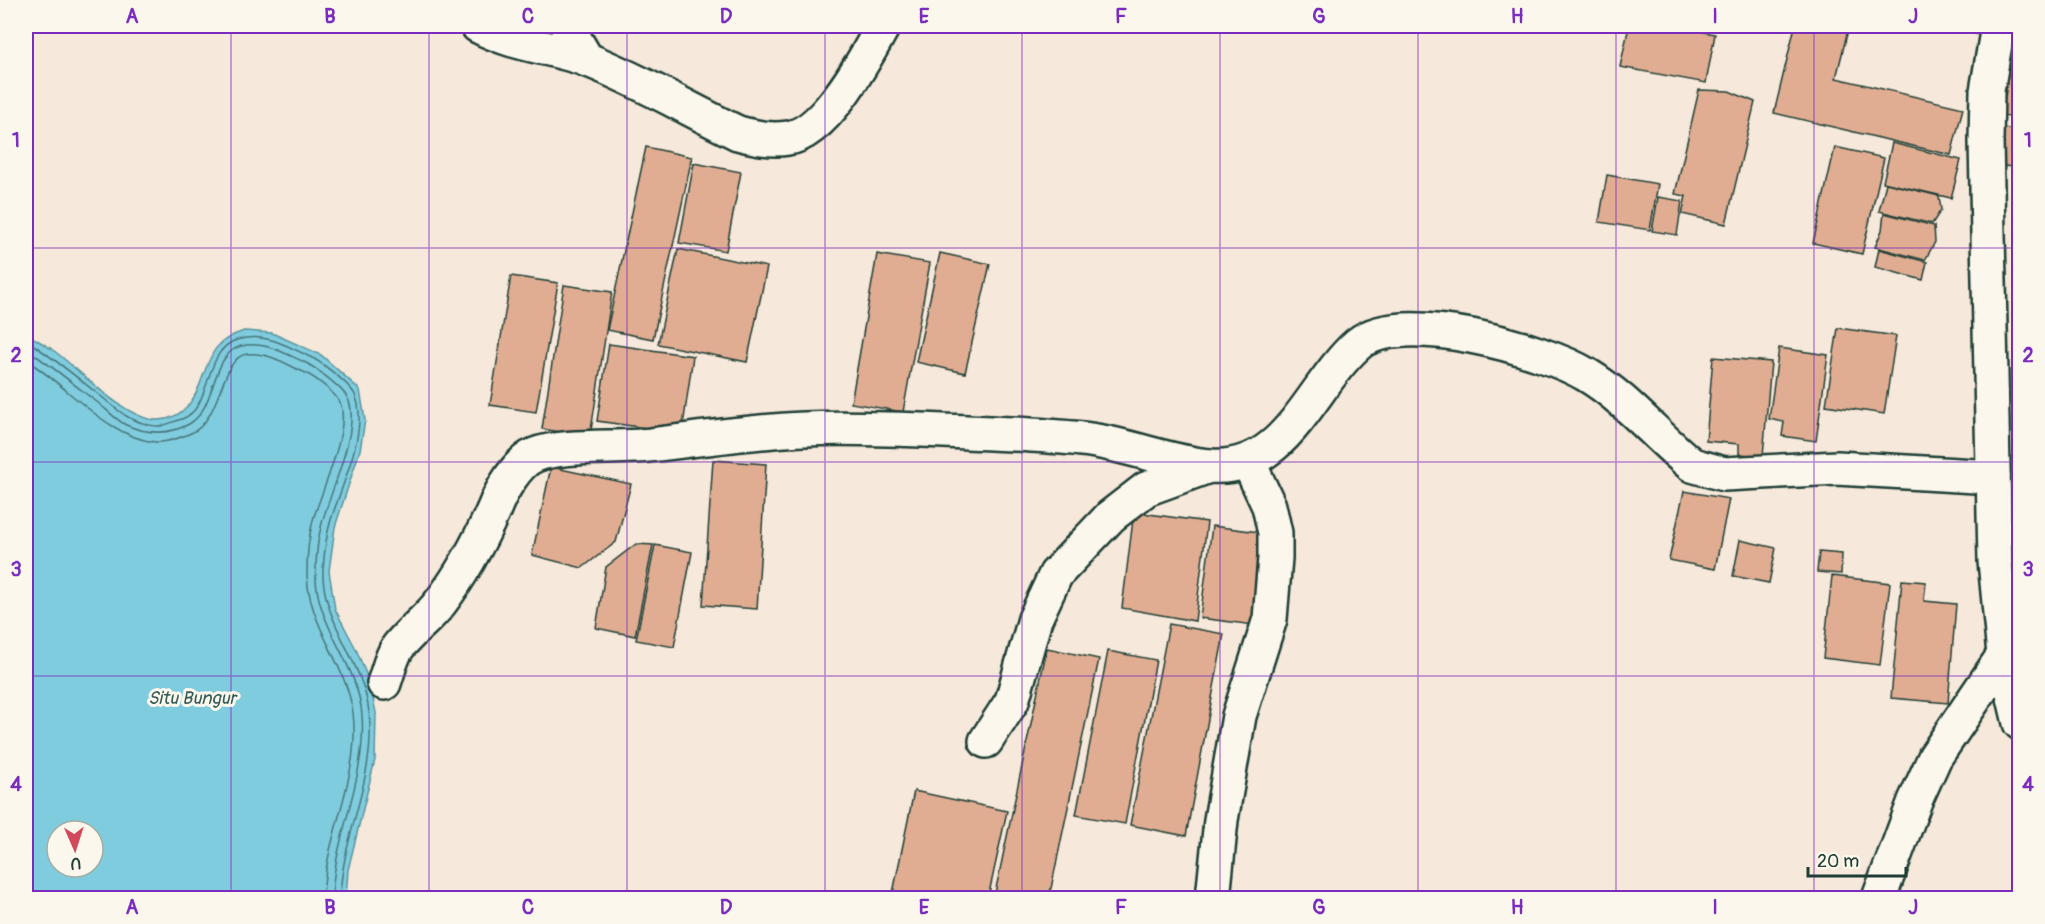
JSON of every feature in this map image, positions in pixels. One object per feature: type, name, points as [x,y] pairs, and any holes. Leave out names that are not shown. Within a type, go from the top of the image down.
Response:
[{"type":"street","points":[[478,26],[496,35],[530,46],[587,60],[738,134],[763,139],[789,138],[808,131],[851,83],[883,26]]},
{"type":"street","points":[[567,26],[587,60]]},
{"type":"street","points":[[1998,26],[1987,91],[1986,141],[1995,561],[2004,655],[2019,723]]},
{"type":"street","points":[[986,741],[1012,701],[1035,619],[1056,573],[1111,516],[1146,489],[1209,466],[1248,461],[1267,453],[1286,434],[1359,344],[1395,329],[1415,328],[1481,338],[1557,361],[1585,373],[1616,395],[1692,465],[1707,472],[1724,474],[1837,468],[1993,477]]},
{"type":"street","points":[[384,683],[397,649],[438,605],[458,579],[473,555],[497,500],[518,468],[532,456],[551,452],[620,448],[804,429],[905,430],[1082,439],[1125,446],[1209,466]]},
{"type":"street","points":[[1213,898],[1221,820],[1239,716],[1270,619],[1275,533],[1269,506],[1248,461]]},
{"type":"street","points":[[1879,898],[1914,801],[1935,757],[2004,655]]},
{"type":"water","name":"Situ Bungur","points":[[244,331],[272,333],[321,355],[360,390],[365,420],[360,450],[335,527],[329,571],[335,609],[356,649],[370,684],[376,713],[375,760],[348,870],[346,898],[26,898],[26,333],[53,350],[118,403],[145,418],[158,420],[173,417],[185,409],[197,391],[214,350],[226,339]]},
{"type":"building","points":[[1629,26],[1672,26],[1715,34],[1706,83],[1620,67]]},
{"type":"building","points":[[1795,26],[1849,26],[1836,78],[1963,108],[1951,155],[1774,113]]},
{"type":"building","points":[[1940,26],[1983,26],[1981,35]]},
{"type":"building","points":[[2012,37],[2020,38],[2020,118],[2003,116]]},
{"type":"building","points":[[1699,90],[1729,91],[1755,102],[1726,224],[1682,214],[1686,196],[1675,194]]},
{"type":"building","points":[[2001,128],[2020,130],[2020,168],[1997,165]]},
{"type":"building","points":[[1892,143],[1961,160],[1951,198],[1883,182]]},
{"type":"building","points":[[646,147],[692,157],[653,339],[607,330]]},
{"type":"building","points":[[1835,147],[1884,158],[1862,254],[1813,243]]},
{"type":"building","points":[[694,163],[741,172],[726,251],[679,243]]},
{"type":"building","points":[[1607,175],[1658,184],[1650,230],[1599,222]]},
{"type":"building","points":[[1886,183],[1939,196],[1941,210],[1932,224],[1879,211]]},
{"type":"building","points":[[1658,197],[1682,201],[1677,235],[1652,231]]},
{"type":"building","points":[[1884,213],[1934,226],[1935,242],[1925,260],[1875,247],[1882,230]]},
{"type":"building","points":[[678,249],[767,267],[747,362],[658,344]]},
{"type":"building","points":[[1879,249],[1927,262],[1923,280],[1875,267]]},
{"type":"building","points":[[940,253],[990,264],[965,373],[916,362]]},
{"type":"building","points":[[877,254],[930,263],[903,412],[851,403]]},
{"type":"building","points":[[511,276],[558,283],[536,412],[490,405]]},
{"type":"building","points":[[564,285],[612,292],[590,437],[542,429]]},
{"type":"building","points":[[1838,328],[1896,336],[1884,414],[1826,405]]},
{"type":"building","points":[[609,344],[693,356],[682,433],[597,421]]},
{"type":"building","points":[[1779,348],[1828,355],[1816,441],[1782,436],[1784,422],[1769,419]]},
{"type":"building","points":[[1713,357],[1771,362],[1763,456],[1739,454],[1739,444],[1706,441]]},
{"type":"building","points":[[713,460],[766,464],[757,609],[703,605]]},
{"type":"building","points":[[551,467],[631,484],[616,542],[582,568],[532,555]]},
{"type":"building","points":[[1684,491],[1729,499],[1715,569],[1669,560]]},
{"type":"building","points":[[1134,512],[1207,522],[1195,621],[1122,608]]},
{"type":"building","points":[[1212,526],[1266,533],[1254,625],[1200,618]]},
{"type":"building","points":[[1740,540],[1776,548],[1769,583],[1733,576]]},
{"type":"building","points":[[636,544],[653,545],[635,636],[596,628],[606,567]]},
{"type":"building","points":[[655,545],[692,552],[674,647],[636,640]]},
{"type":"building","points":[[1819,552],[1842,554],[1841,574],[1817,572]]},
{"type":"building","points":[[1832,576],[1890,583],[1880,665],[1823,658]]},
{"type":"building","points":[[1902,580],[1926,582],[1924,601],[1956,604],[1948,703],[1891,698]]},
{"type":"building","points":[[1169,624],[1224,634],[1186,836],[1130,825]]},
{"type":"building","points":[[1047,648],[1099,659],[1049,898],[994,898]]},
{"type":"building","points":[[1108,651],[1156,660],[1125,824],[1076,815]]},
{"type":"building","points":[[914,791],[1007,811],[988,898],[919,898],[893,893]]}]
